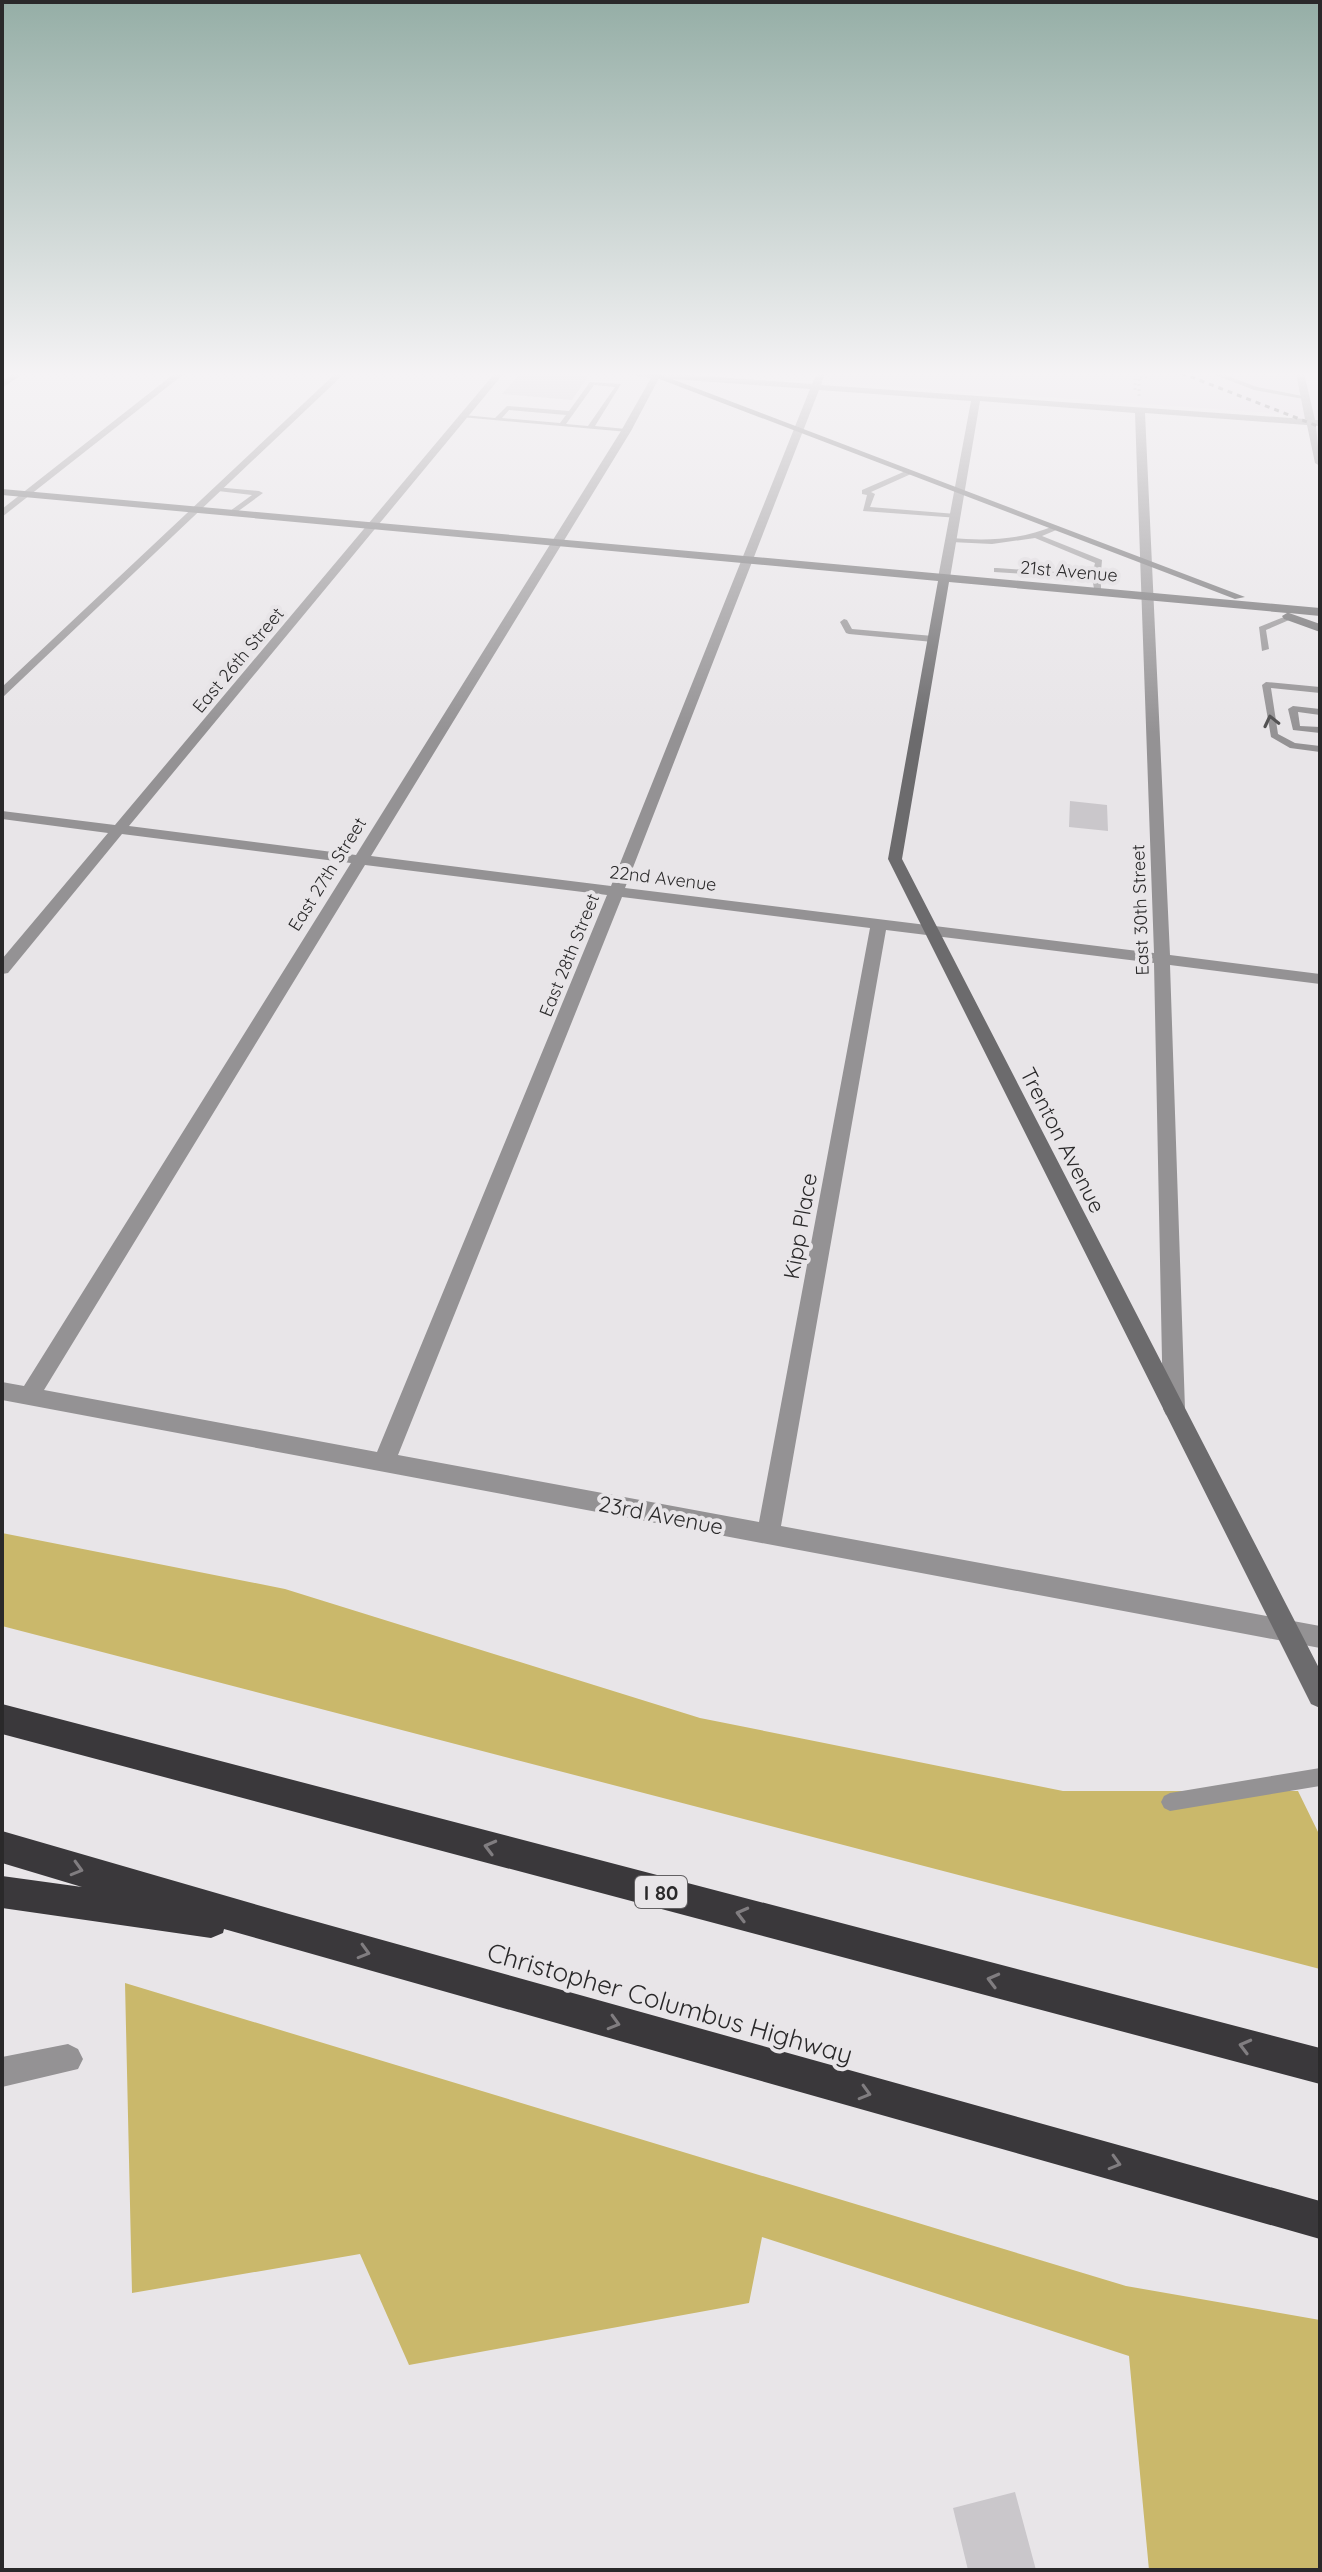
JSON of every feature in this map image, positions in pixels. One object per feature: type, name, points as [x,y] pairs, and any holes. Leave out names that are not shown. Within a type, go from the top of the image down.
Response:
[{"type":"highway","name":"I 80","points":[[2,1719],[1320,2066]]},
{"type":"highway","name":"Christopher Columbus Highway","points":[[2,1847],[289,1931],[1320,2220]]},
{"type":"highway","points":[[2,1892],[289,1931]]},
{"type":"street","name":"21st Avenue","points":[[11,493],[196,510],[238,509],[373,526],[944,578],[997,576],[1098,592],[1320,612]]},
{"type":"street","points":[[2,514],[29,493]]},
{"type":"street","points":[[2,694],[214,493]]},
{"type":"street","name":"East 26th Street","points":[[2,969],[401,493]]},
{"type":"street","name":"East 27th Street","points":[[29,1396],[588,493]]},
{"type":"street","name":"East 28th Street","points":[[384,1462],[616,892],[773,493]]},
{"type":"street","points":[[944,578],[960,493]]},
{"type":"street","points":[[963,493],[1320,628]]},
{"type":"street","name":"East 30th Street","points":[[1145,493],[1174,1409]]},
{"type":"street","name":"Trenton Avenue","points":[[944,578],[895,859],[1320,1696]]},
{"type":"street","name":"22nd Avenue","points":[[2,815],[1320,979]]},
{"type":"street","name":"Kipp Place","points":[[768,1536],[879,924]]},
{"type":"street","name":"23rd Avenue","points":[[2,1391],[1320,1637]]},
{"type":"street","points":[[2,2072],[68,2059]]},
{"type":"lane","points":[[232,493],[238,509],[259,493]]},
{"type":"lane","points":[[868,493],[871,494],[866,509],[956,516]]},
{"type":"lane","points":[[951,540],[989,544],[1023,542],[1057,528]]},
{"type":"lane","points":[[989,544],[988,559],[997,576],[1088,576],[1097,572],[1099,562],[1038,537]]},
{"type":"lane","points":[[1088,576],[1097,582],[1098,592]]},
{"type":"lane","points":[[1265,649],[1262,629],[1292,617]]},
{"type":"lane","points":[[844,622],[849,631],[933,639]]},
{"type":"lane","points":[[1320,690],[1266,685],[1274,735],[1293,746],[1320,749]]},
{"type":"lane","points":[[1291,687],[1296,728],[1320,730]]},
{"type":"lane","points":[[1293,709],[1320,712]]},
{"type":"lane","points":[[1170,1802],[1320,1777]]},
{"type":"shaded area","points":[[2,1533],[285,1589],[700,1718],[1063,1791],[1298,1791],[1320,1836],[1320,1969],[2,1626]]},
{"type":"shaded area","points":[[125,1983],[1126,2286],[1320,2320],[1320,2570],[1149,2570],[1129,2356],[762,2237],[749,2303],[409,2365],[360,2254],[132,2293]]},
{"type":"building","points":[[1070,801],[1107,805],[1108,831],[1069,827]]},
{"type":"building","points":[[1015,2492],[1036,2570],[968,2570],[953,2508]]}]
